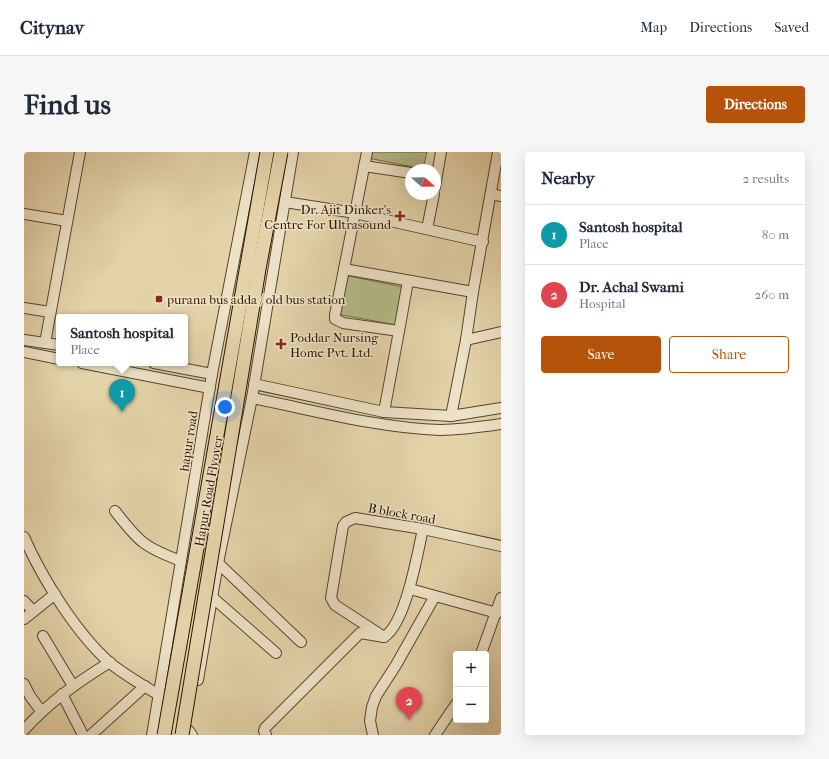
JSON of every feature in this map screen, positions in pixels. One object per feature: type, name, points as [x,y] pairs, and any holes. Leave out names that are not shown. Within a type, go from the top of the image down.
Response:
[{"type":"main road","name":"Hapur Road Flyover","points":[[164,735],[267,152]]},
{"type":"main road","name":"Hapur Road Flyover","points":[[188,734],[259,269],[281,152]]},
{"type":"street","points":[[45,343],[80,152]]},
{"type":"street","name":"hapur road","points":[[152,735],[212,374],[254,152]]},
{"type":"street","points":[[188,734],[218,563],[252,398],[294,152]]},
{"type":"street","points":[[367,152],[335,319],[343,323],[399,331]]},
{"type":"street","points":[[439,164],[441,152]]},
{"type":"street","points":[[451,416],[483,242],[496,195],[498,152]]},
{"type":"street","points":[[364,166],[405,173]]},
{"type":"street","points":[[427,229],[433,200]]},
{"type":"street","points":[[285,202],[355,213],[483,242]]},
{"type":"street","points":[[24,214],[67,221]]},
{"type":"street","points":[[344,270],[473,292]]},
{"type":"street","points":[[384,412],[408,281]]},
{"type":"street","points":[[24,308],[50,312]]},
{"type":"street","points":[[466,340],[501,332]]},
{"type":"street","points":[[24,340],[56,345]]},
{"type":"street","points":[[217,349],[259,355]]},
{"type":"street","points":[[24,352],[56,358]]},
{"type":"street","points":[[97,366],[210,388]]},
{"type":"street","points":[[170,366],[212,374]]},
{"type":"street","points":[[254,384],[384,412],[451,416],[501,408]]},
{"type":"street","points":[[252,398],[394,426],[441,430],[501,424]]},
{"type":"street","points":[[205,418],[247,425]]},
{"type":"street","points":[[115,511],[138,540],[152,550],[181,561]]},
{"type":"street","name":"B block road","points":[[384,637],[336,605],[331,598],[343,526],[346,522],[355,518],[423,529],[501,546]]},
{"type":"street","points":[[266,735],[264,731],[265,728],[360,633],[384,637],[389,634],[396,624],[410,589],[423,529]]},
{"type":"street","points":[[24,537],[56,594],[91,644],[110,662],[159,694]]},
{"type":"street","points":[[218,563],[301,642]]},
{"type":"street","points":[[410,589],[497,612]]},
{"type":"street","points":[[24,619],[56,594]]},
{"type":"street","points":[[374,735],[370,721],[376,696],[396,665],[435,596]]},
{"type":"street","points":[[212,597],[276,653]]},
{"type":"street","points":[[482,651],[501,598]]},
{"type":"street","points":[[24,601],[33,612]]},
{"type":"street","points":[[43,636],[74,686]]},
{"type":"street","points":[[24,730],[41,711],[62,694],[110,662]]},
{"type":"street","points":[[24,684],[30,696],[41,711]]},
{"type":"street","points":[[91,735],[145,686]]},
{"type":"street","points":[[62,694],[83,735]]},
{"type":"street","points":[[435,735],[453,708]]},
{"type":"green space","points":[[369,152],[427,152],[424,164],[405,164],[405,165],[368,158]]},
{"type":"green space","points":[[344,275],[403,287],[396,325],[337,314]]},
{"type":"place","name":"Dr. Ajit Dinker's Centre For Ultrasound","points":[[400,216]]},
{"type":"place","name":"purana bus adda / old bus station","points":[[159,299]]},
{"type":"place","name":"Poddar Nursing Home Pvt. Ltd.","points":[[281,344]]},
{"type":"place","name":"Santosh hospital","points":[[122,412]]},
{"type":"place","name":"Dr. Achal Swami","points":[[409,720]]}]
